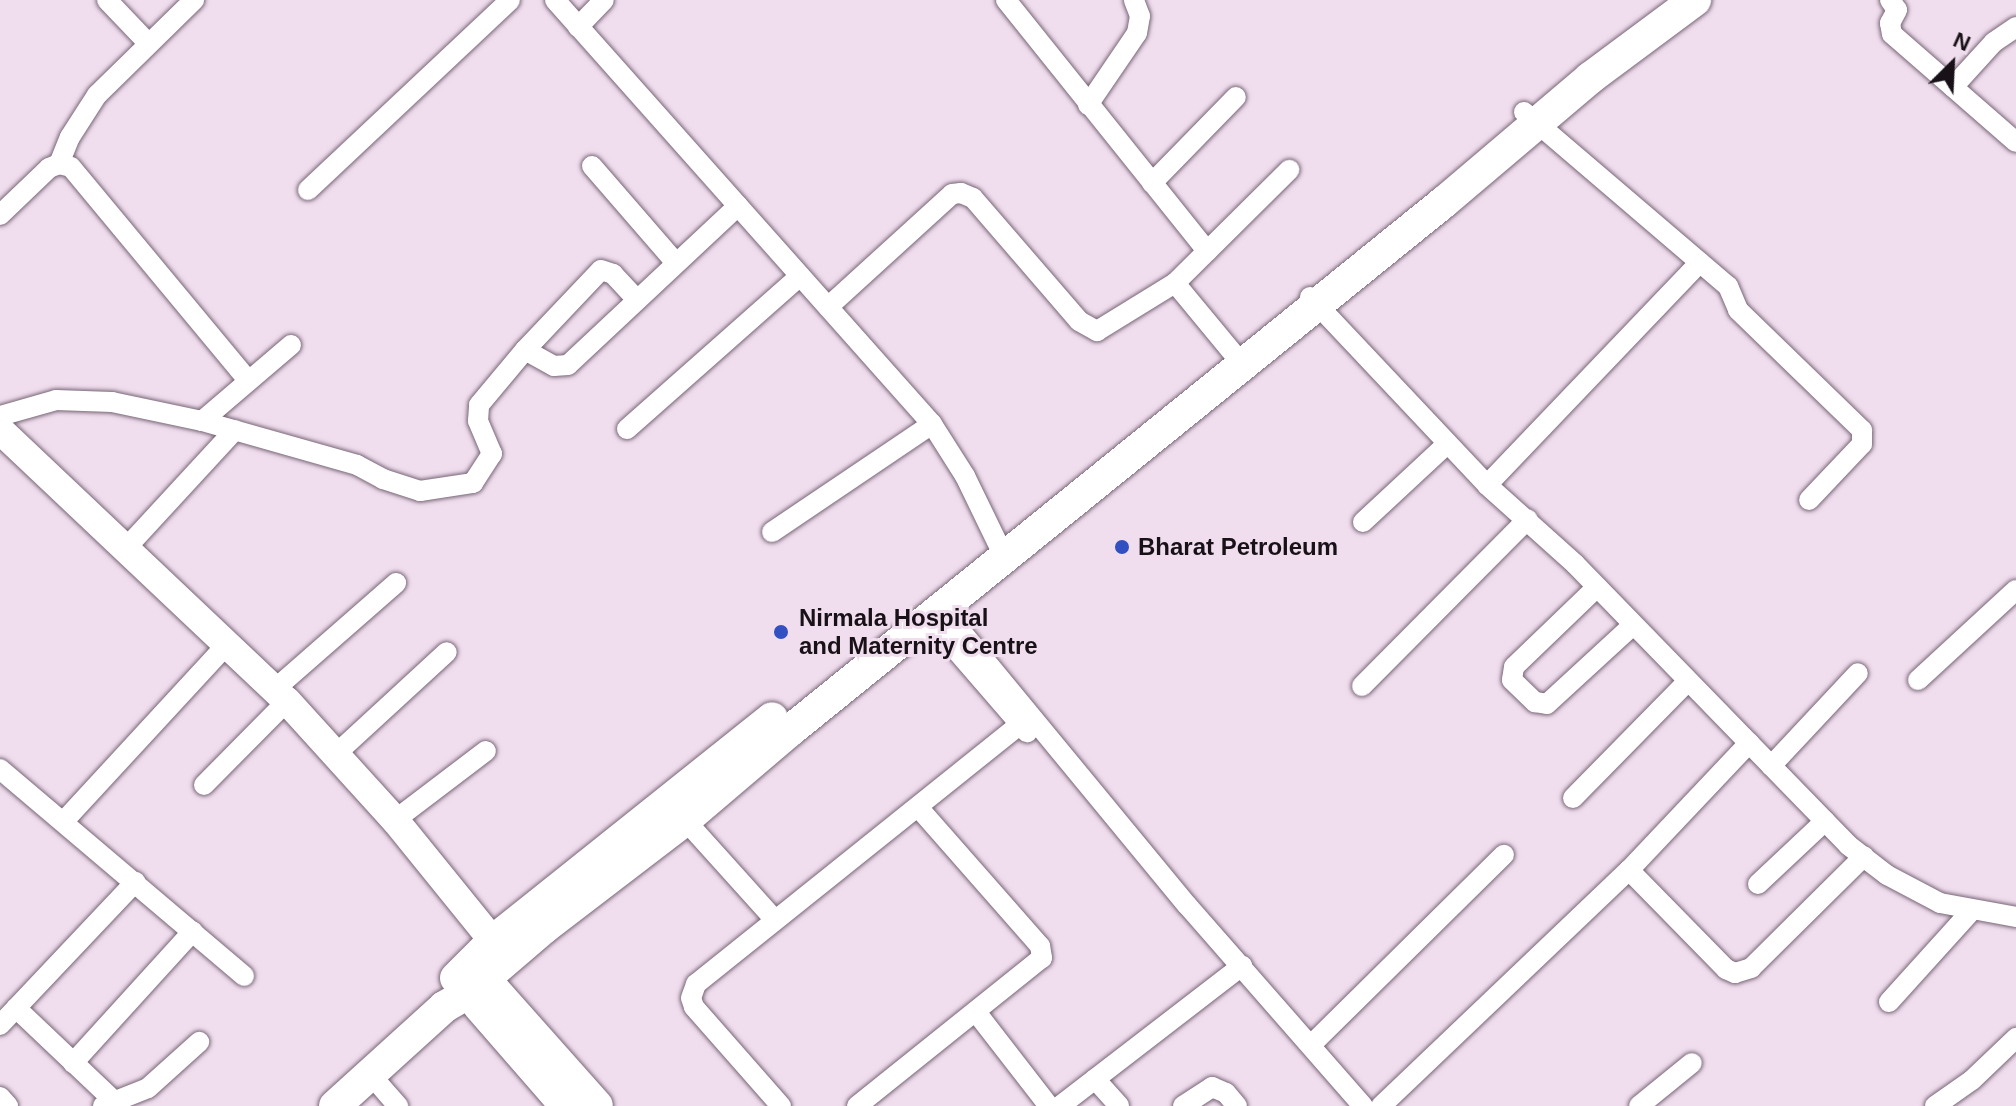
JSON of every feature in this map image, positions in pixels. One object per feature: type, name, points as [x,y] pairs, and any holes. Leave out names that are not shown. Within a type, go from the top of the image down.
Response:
[{"type":"main road","points":[[539,918],[685,820],[1531,117],[1665,0]]},
{"type":"main road","points":[[1531,117],[1695,0]]},
{"type":"main road","points":[[335,1106],[469,977],[915,604],[998,544],[1233,353],[1312,299]]},
{"type":"main road","points":[[0,430],[281,695],[395,820],[469,977],[566,1106]]},
{"type":"main road","points":[[469,977],[597,1106]]},
{"type":"street","points":[[107,0],[148,43]]},
{"type":"street","points":[[0,215],[49,168],[59,164],[85,111],[148,43],[194,0]]},
{"type":"street","points":[[308,190],[510,0]]},
{"type":"street","points":[[555,0],[932,424],[965,476],[998,544]]},
{"type":"street","points":[[578,27],[604,0]]},
{"type":"street","points":[[1006,0],[1207,251]]},
{"type":"street","points":[[1088,105],[1137,33],[1140,16],[1134,0]]},
{"type":"street","points":[[1890,0],[1897,10],[1890,23],[1892,34],[2016,142]]},
{"type":"street","points":[[1953,87],[1994,42],[2016,27]]},
{"type":"street","points":[[1152,183],[1236,97]]},
{"type":"street","points":[[1531,117],[1728,286],[1738,310],[1862,430],[1862,444],[1809,500]]},
{"type":"street","points":[[59,164],[82,177],[248,380]]},
{"type":"street","points":[[592,166],[676,263]]},
{"type":"street","points":[[828,307],[952,194],[961,193],[973,198],[1090,330],[1097,331],[1175,283],[1289,170]]},
{"type":"street","points":[[525,350],[554,366],[564,367],[738,206]]},
{"type":"street","points":[[1487,485],[1700,262]]},
{"type":"street","points":[[0,416],[56,400],[112,402],[202,421],[357,465],[383,479],[420,491],[473,483],[492,454],[478,421],[479,405],[525,350],[601,270],[613,274],[637,300]]},
{"type":"street","points":[[627,429],[800,276]]},
{"type":"street","points":[[1175,283],[1233,353]]},
{"type":"street","points":[[1312,299],[1487,485],[1528,519],[1825,821],[1864,856],[1919,893],[1940,903],[2016,917]]},
{"type":"street","points":[[202,421],[291,345]]},
{"type":"street","points":[[772,532],[932,424]]},
{"type":"street","points":[[127,547],[235,430]]},
{"type":"street","points":[[1363,522],[1447,444]]},
{"type":"street","points":[[1362,686],[1528,519]]},
{"type":"street","points":[[204,785],[281,695],[396,583]]},
{"type":"street","points":[[1597,587],[1514,667],[1512,680],[1535,702],[1547,704],[1633,625]]},
{"type":"street","points":[[1918,680],[2016,590]]},
{"type":"street","points":[[936,614],[1237,970],[1347,1106]]},
{"type":"street","points":[[64,821],[228,643]]},
{"type":"street","points":[[337,753],[447,652]]},
{"type":"street","points":[[1771,766],[1858,673]]},
{"type":"street","points":[[1573,798],[1687,682]]},
{"type":"street","points":[[781,1106],[694,1007],[691,998],[696,984],[1025,720]]},
{"type":"street","points":[[1381,1106],[1629,870],[1749,743]]},
{"type":"street","points":[[395,820],[486,751]]},
{"type":"street","points":[[0,769],[244,976]]},
{"type":"street","points":[[857,1106],[1038,964],[1042,951],[918,807]]},
{"type":"street","points":[[685,820],[774,919]]},
{"type":"street","points":[[1758,884],[1825,821]]},
{"type":"street","points":[[1311,1045],[1504,855]]},
{"type":"street","points":[[1629,870],[1726,969],[1743,973],[1864,856]]},
{"type":"street","points":[[0,1025],[135,882]]},
{"type":"street","points":[[1889,1002],[1972,910]]},
{"type":"street","points":[[73,1063],[193,931]]},
{"type":"street","points":[[1237,970],[1311,1045],[1363,1106]]},
{"type":"street","points":[[1060,1106],[1237,970]]},
{"type":"street","points":[[16,1008],[73,1063],[109,1104],[148,1088],[199,1042]]},
{"type":"street","points":[[976,1012],[1049,1106]]},
{"type":"street","points":[[1935,1106],[1972,1080],[2016,1038]]},
{"type":"street","points":[[1639,1106],[1692,1063]]},
{"type":"street","points":[[370,1074],[398,1106]]},
{"type":"street","points":[[1095,1079],[1119,1106]]},
{"type":"street","points":[[1183,1106],[1212,1087],[1219,1088],[1237,1106]]},
{"type":"street","points":[[0,1097],[8,1106]]},
{"type":"place","name":"Bharat Petroleum","points":[[1122,547]]},
{"type":"place","name":"Nirmala Hospital and Maternity Centre","points":[[781,632]]}]
